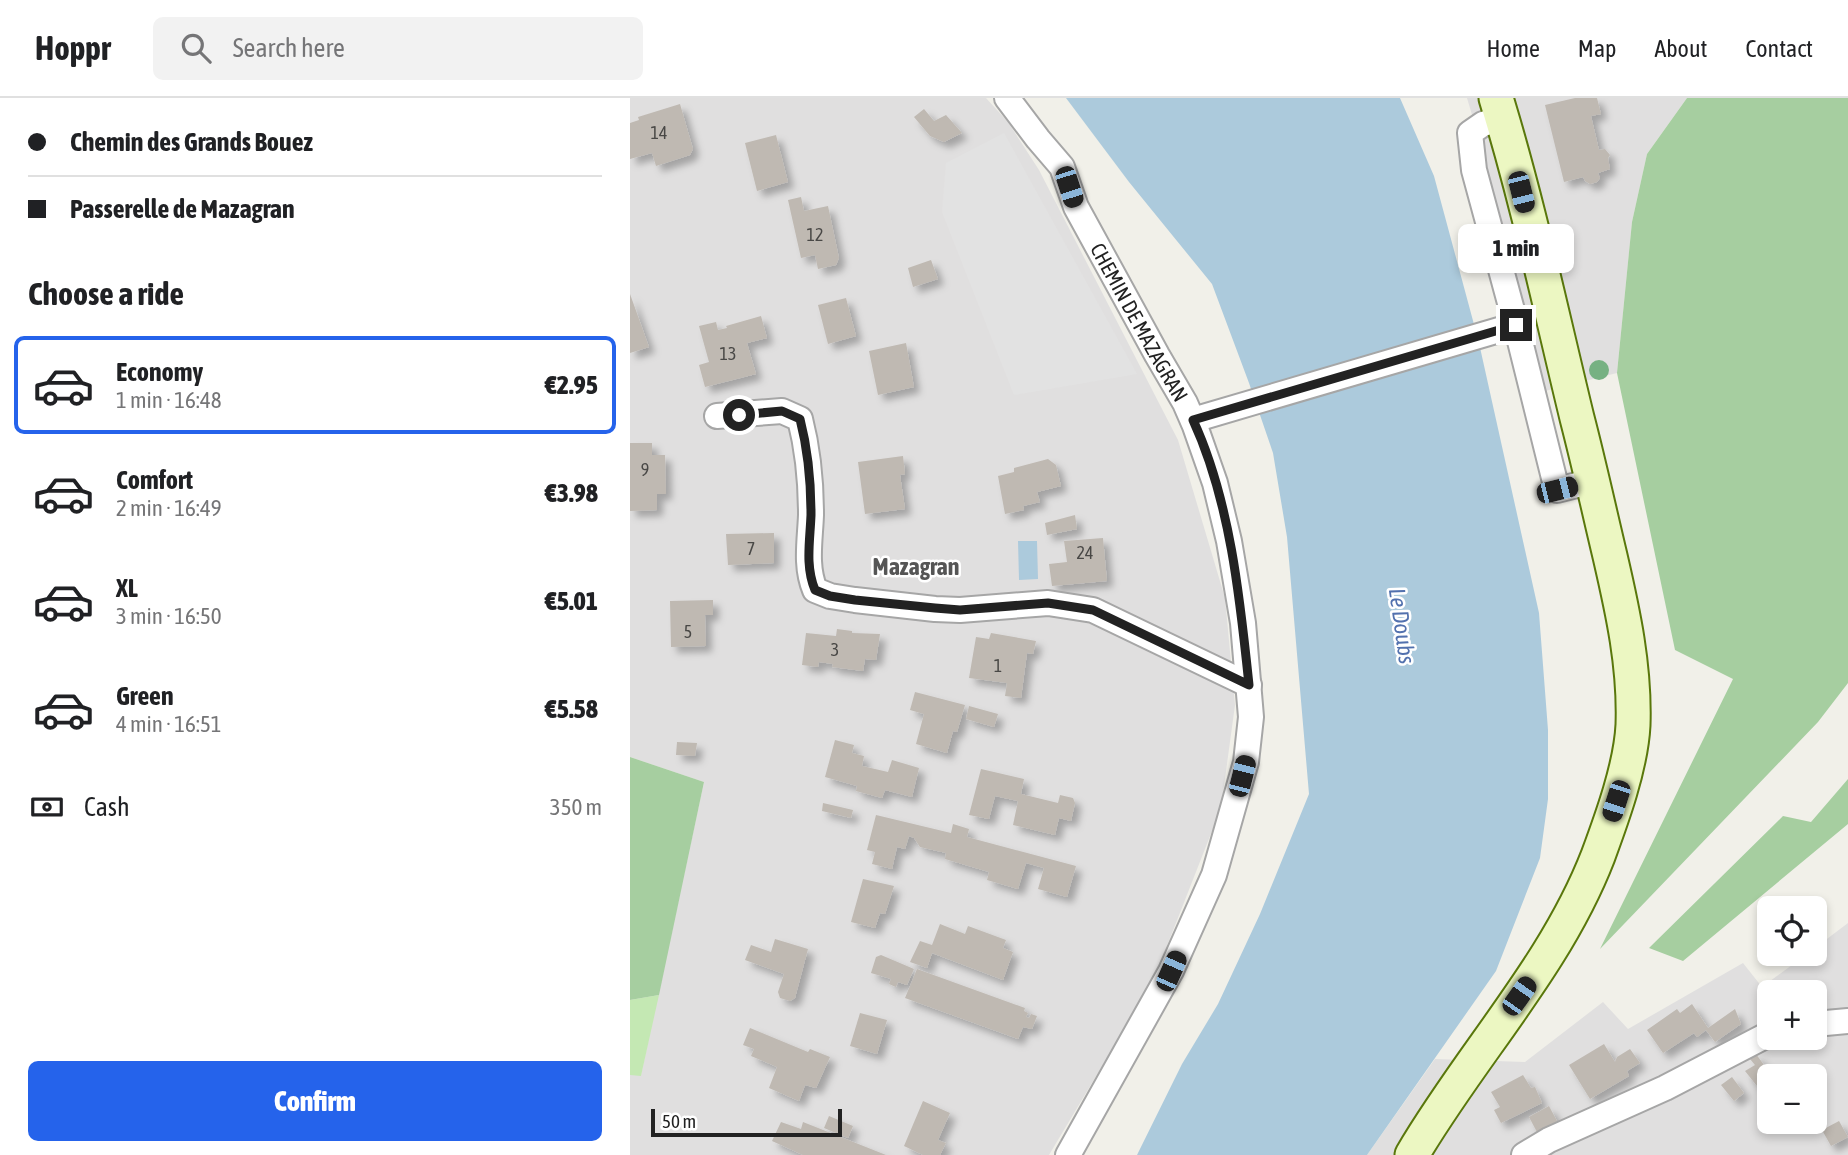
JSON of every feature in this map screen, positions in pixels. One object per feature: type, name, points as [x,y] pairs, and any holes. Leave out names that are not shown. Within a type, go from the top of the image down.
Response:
[{"type":"main road","points":[[1412,1155],[1431,1122],[1550,951],[1575,906],[1597,857],[1616,801],[1633,728],[1629,639],[1593,481],[1499,108]]},
{"type":"street","name":"CHEMIN DE MAZAGRAN","points":[[1007,98],[1062,167],[1076,207],[1193,420],[1215,483],[1229,541],[1243,623],[1251,716],[1246,762],[1214,875],[1171,971],[1068,1155]]},
{"type":"street","points":[[1499,108],[1469,133],[1506,328],[1557,490],[1593,481]]},
{"type":"street","points":[[1193,420],[1506,328]]},
{"type":"street","points":[[717,416],[782,411],[800,419],[807,443],[811,513],[809,575],[815,590],[830,596],[855,600],[960,610],[1048,603],[1093,610],[1249,685]]},
{"type":"street","points":[[1827,1023],[1848,1021]]},
{"type":"street","points":[[1524,1155],[1549,1140],[1665,1088],[1757,1040]]},
{"type":"shaded area","points":[[630,98],[986,98],[1008,122],[1039,170],[1178,440],[1225,598],[1235,705],[1221,808],[1154,979],[1049,1155],[630,1155],[630,1075],[641,1075],[704,782],[630,757]]},
{"type":"shaded area","points":[[1467,98],[1687,98],[1647,154],[1632,222],[1617,373],[1541,392],[1483,152]]},
{"type":"shaded area","points":[[1004,133],[1137,374],[1014,395],[942,212],[946,163]]},
{"type":"shaded area","points":[[1848,923],[1848,1155],[1367,1155],[1435,1059],[1525,1062],[1603,1002],[1628,1029],[1743,963],[1757,981],[1757,1050],[1827,1050],[1827,980],[1772,980],[1791,966],[1827,966],[1827,939]]},
{"type":"green space","points":[[1687,98],[1848,98],[1848,683],[1818,722],[1600,949],[1733,679],[1675,650],[1617,373],[1632,222],[1647,154]]},
{"type":"green space","points":[[630,757],[704,782],[659,995],[630,1000]]},
{"type":"green space","points":[[1848,779],[1848,824],[1761,896],[1757,896],[1757,900],[1683,961],[1649,948],[1783,816],[1811,822]]},
{"type":"green space","points":[[659,995],[641,1076],[630,1075],[630,1000]]},
{"type":"water","name":"Le Doubs","points":[[1066,98],[1400,98],[1434,176],[1479,343],[1539,613],[1548,730],[1548,799],[1540,858],[1496,971],[1367,1155],[1137,1155],[1182,1064],[1218,1004],[1260,914],[1309,794],[1287,537],[1273,453],[1249,383],[1212,284],[1129,182]]},
{"type":"water","points":[[1018,541],[1037,541],[1038,579],[1019,580]]},
{"type":"building","points":[[1575,98],[1597,98],[1601,114],[1591,116],[1599,150],[1605,149],[1610,155],[1610,169],[1598,173],[1600,178],[1590,184],[1583,177],[1564,182],[1545,105]]},
{"type":"building","points":[[680,104],[693,149],[690,155],[656,166],[652,153],[630,159],[630,123],[639,120],[638,117]]},
{"type":"building","points":[[924,109],[934,121],[946,115],[962,133],[944,142],[930,136],[914,117]]},
{"type":"building","points":[[776,135],[788,182],[757,191],[745,143]]},
{"type":"building","points":[[801,197],[804,211],[828,206],[839,258],[836,265],[818,269],[815,255],[801,258],[788,200]]},
{"type":"building","points":[[931,260],[938,279],[913,287],[908,268]]},
{"type":"building","points":[[630,294],[649,347],[630,353]]},
{"type":"building","points":[[846,298],[856,336],[828,344],[818,305]]},
{"type":"building","points":[[761,316],[767,338],[747,343],[756,374],[705,387],[699,365],[709,362],[699,326],[716,322],[718,330]]},
{"type":"building","points":[[906,343],[914,387],[878,395],[869,351]]},
{"type":"building","points":[[630,443],[652,443],[652,455],[665,455],[666,494],[657,494],[657,510],[630,511]]},
{"type":"building","points":[[903,456],[905,474],[900,475],[905,509],[865,514],[858,462]]},
{"type":"building","points":[[1048,459],[1056,465],[1061,486],[1037,492],[1040,502],[1023,506],[1024,510],[1005,514],[998,476],[1014,472],[1014,468]]},
{"type":"building","points":[[1075,515],[1077,529],[1047,535],[1045,523]]},
{"type":"building","points":[[774,533],[774,563],[728,565],[726,534]]},
{"type":"building","points":[[1103,538],[1107,581],[1052,586],[1049,564],[1067,562],[1064,541]]},
{"type":"building","points":[[713,600],[713,615],[705,615],[706,646],[671,647],[670,601]]},
{"type":"building","points":[[837,629],[852,633],[880,634],[876,660],[865,659],[863,671],[832,667],[833,664],[819,662],[818,667],[802,665],[806,633],[836,636]]},
{"type":"building","points":[[991,633],[1036,641],[1033,654],[1027,653],[1021,698],[1005,696],[1007,683],[969,678],[976,637],[989,639]]},
{"type":"building","points":[[915,692],[965,705],[957,732],[953,731],[947,753],[916,744],[924,714],[910,710]]},
{"type":"building","points":[[969,706],[998,714],[994,727],[966,719]]},
{"type":"building","points":[[835,740],[854,745],[852,753],[864,756],[862,766],[888,772],[892,760],[919,768],[912,797],[885,790],[882,798],[856,791],[857,786],[825,777]]},
{"type":"building","points":[[677,742],[697,743],[695,756],[676,755]]},
{"type":"building","points":[[981,769],[1024,779],[1021,794],[1058,803],[1060,795],[1073,798],[1075,803],[1071,821],[1059,818],[1055,835],[1013,825],[1018,801],[995,796],[989,819],[969,815]]},
{"type":"building","points":[[823,803],[853,810],[851,818],[822,811]]},
{"type":"building","points":[[876,815],[951,833],[953,824],[969,829],[967,837],[1076,866],[1067,897],[1038,889],[1044,868],[1026,863],[1018,889],[987,880],[989,872],[945,859],[946,853],[920,847],[914,838],[909,836],[905,849],[897,847],[892,869],[872,864],[875,852],[867,850]]},
{"type":"building","points":[[863,879],[894,886],[885,914],[880,913],[875,928],[851,922]]},
{"type":"building","points":[[940,924],[965,934],[968,926],[1006,940],[1003,948],[1013,952],[1003,980],[932,953],[927,968],[910,962],[920,941],[932,945]]},
{"type":"building","points":[[775,939],[808,949],[795,998],[790,1001],[780,998],[778,992],[784,974],[745,960],[751,945],[771,952]]},
{"type":"building","points":[[881,955],[914,969],[907,985],[898,982],[896,987],[889,984],[891,979],[871,973],[876,957]]},
{"type":"building","points":[[917,969],[1025,1008],[1024,1011],[1028,1013],[1026,1017],[1029,1018],[1031,1014],[1037,1016],[1032,1029],[1023,1027],[1018,1039],[905,998]]},
{"type":"building","points":[[1692,1004],[1708,1028],[1735,1009],[1741,1024],[1715,1042],[1706,1030],[1697,1037],[1694,1033],[1663,1053],[1647,1030],[1677,1009],[1680,1013]]},
{"type":"building","points":[[860,1013],[887,1020],[877,1054],[850,1046]]},
{"type":"building","points":[[750,1028],[808,1052],[810,1049],[830,1057],[816,1088],[805,1085],[799,1101],[769,1088],[777,1067],[751,1056],[754,1049],[743,1045]]},
{"type":"building","points":[[1604,1044],[1615,1062],[1617,1057],[1630,1049],[1640,1063],[1627,1071],[1629,1076],[1590,1099],[1569,1065]]},
{"type":"building","points":[[1756,1054],[1763,1064],[1757,1064],[1757,1086],[1745,1071],[1755,1065],[1750,1059]]},
{"type":"building","points":[[1523,1075],[1531,1088],[1535,1087],[1542,1103],[1501,1123],[1494,1110],[1500,1107],[1491,1092]]},
{"type":"building","points":[[1732,1077],[1744,1093],[1734,1101],[1721,1085]]},
{"type":"building","points":[[923,1101],[950,1113],[938,1140],[946,1143],[940,1155],[923,1155],[904,1146]]},
{"type":"building","points":[[1549,1106],[1558,1123],[1538,1134],[1529,1117]]},
{"type":"building","points":[[829,1116],[853,1126],[848,1138],[824,1128]]},
{"type":"building","points":[[1839,1121],[1848,1137],[1831,1146],[1824,1134],[1827,1134],[1827,1127]]},
{"type":"building","points":[[781,1122],[801,1129],[803,1122],[886,1155],[803,1155],[772,1141]]},
{"type":"district","name":"Mazagran","points":[[916,566]]},
{"type":"route","points":[[739,415],[782,411],[800,419],[807,443],[811,513],[809,575],[815,590],[830,596],[855,600],[960,610],[1048,603],[1093,610],[1249,685],[1243,623],[1229,541],[1215,483],[1193,420],[1516,325]]}]
